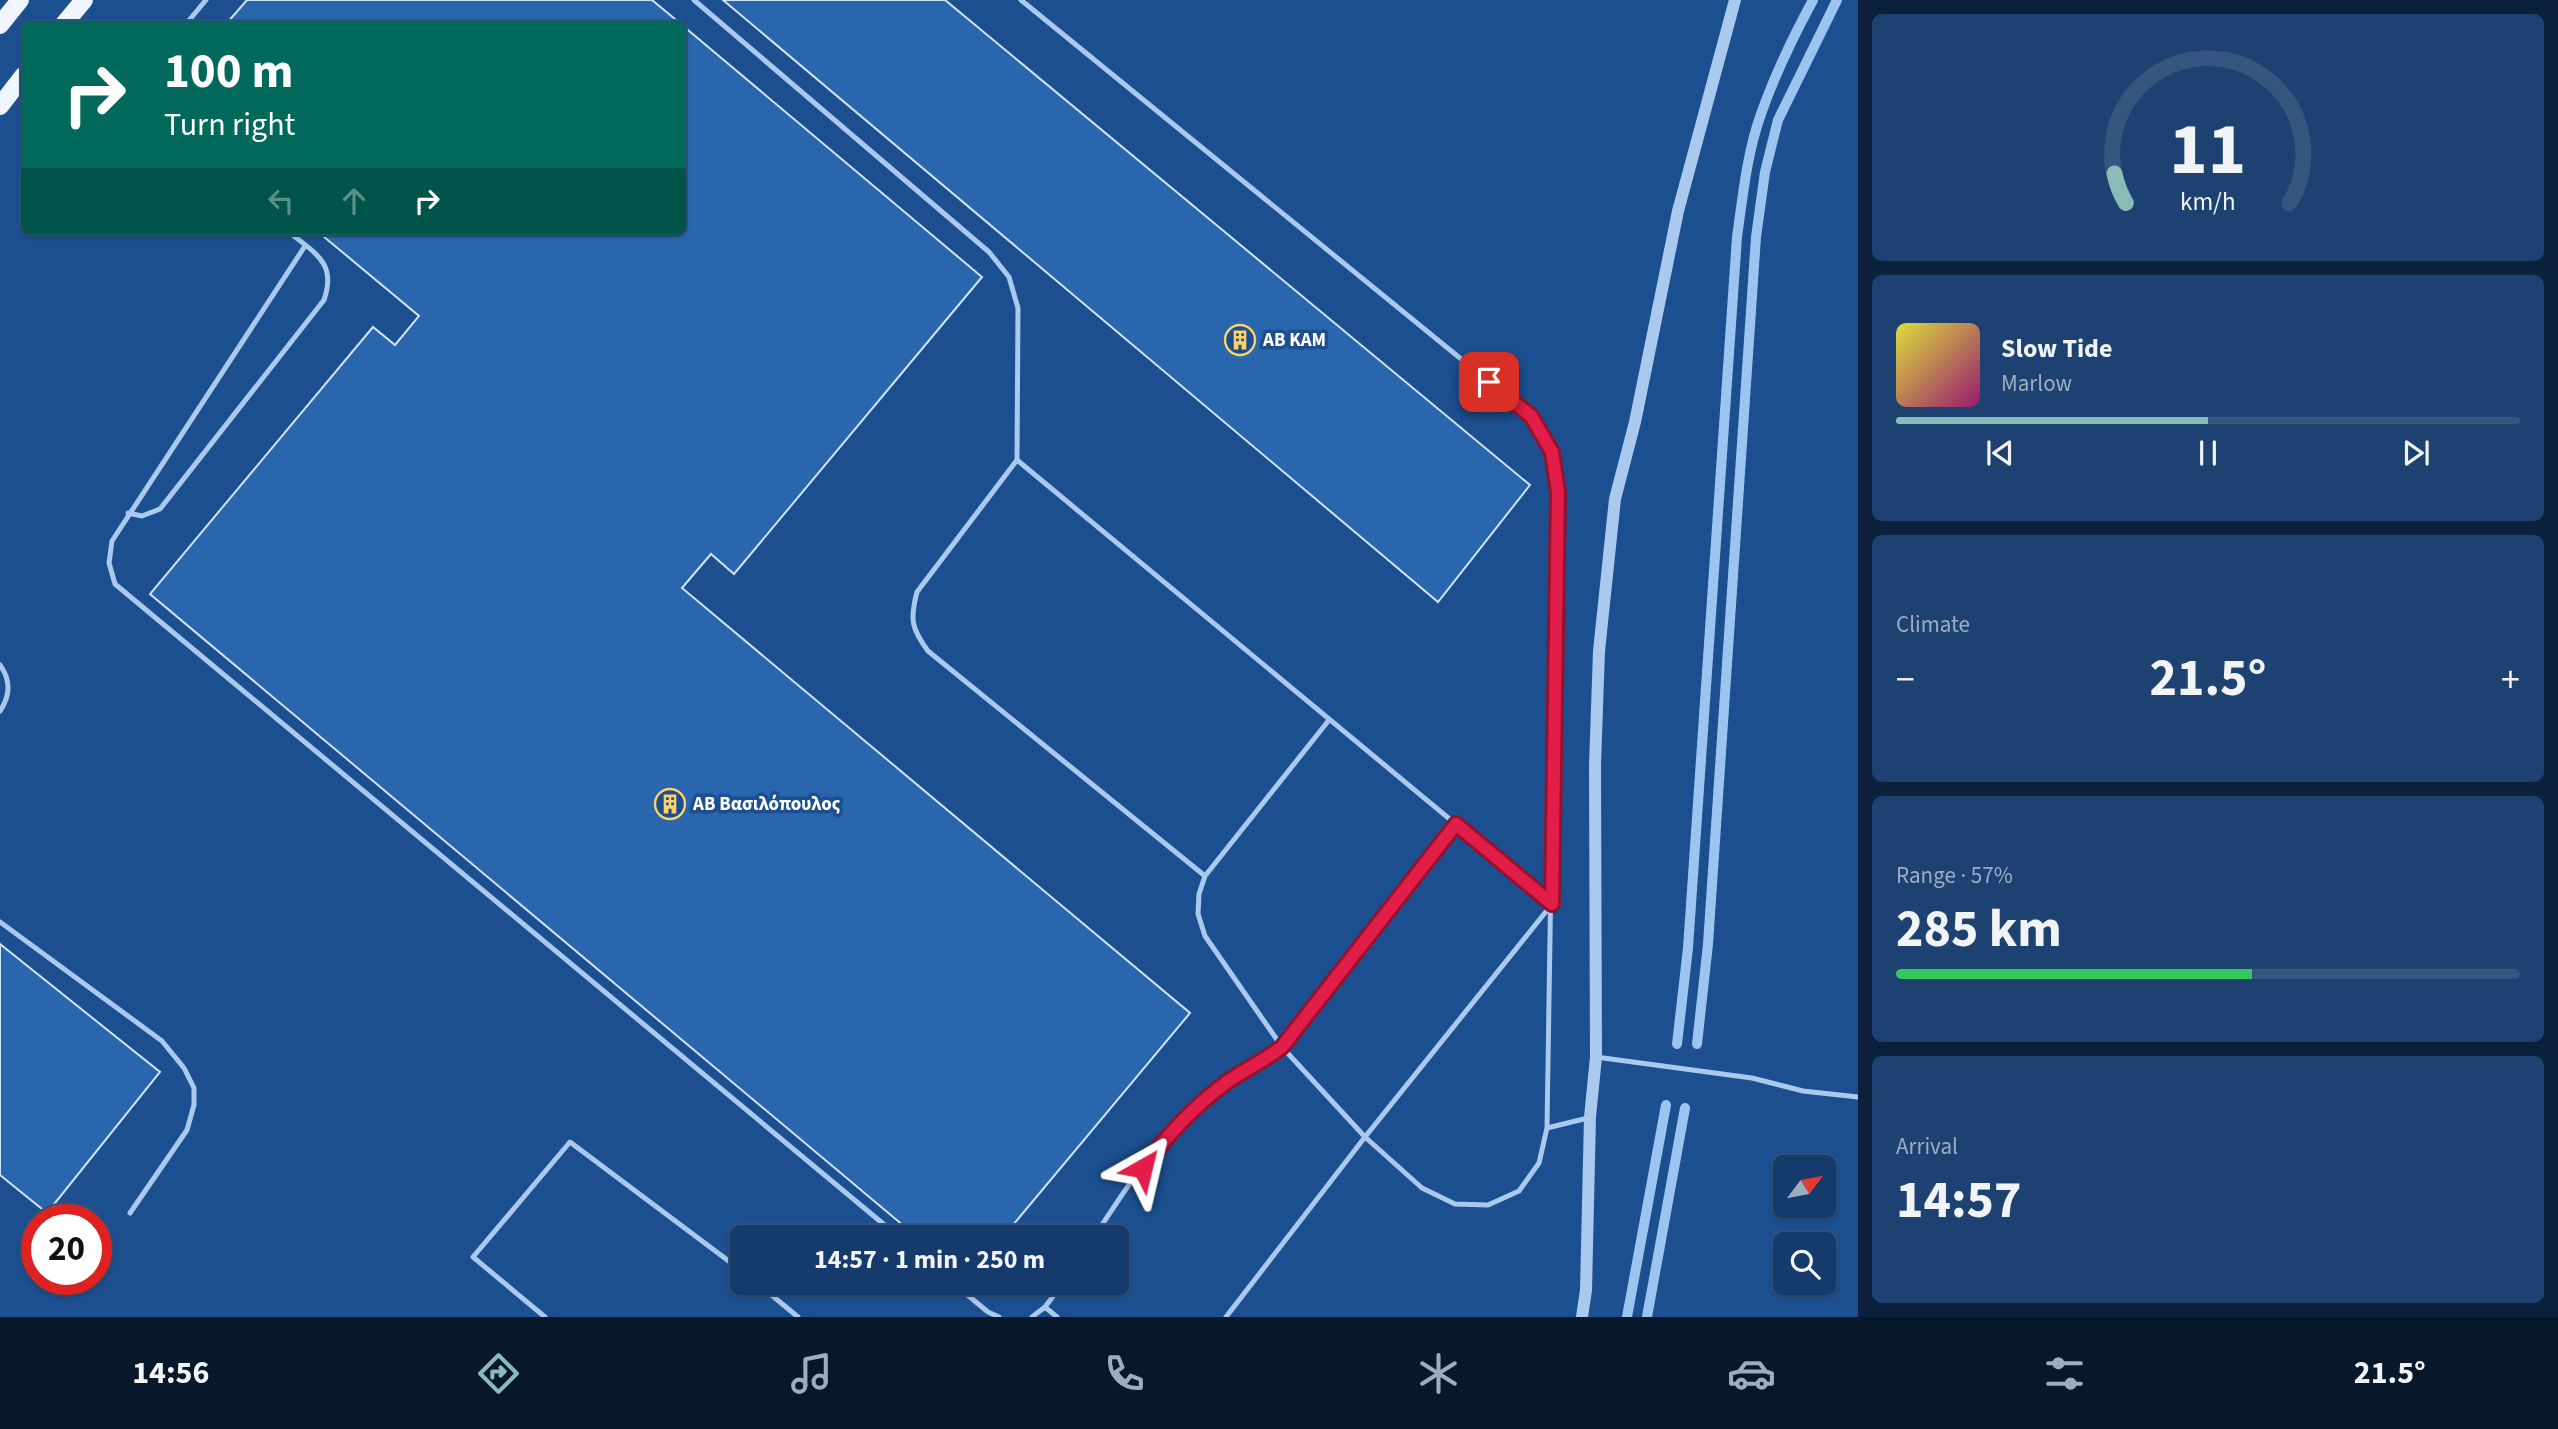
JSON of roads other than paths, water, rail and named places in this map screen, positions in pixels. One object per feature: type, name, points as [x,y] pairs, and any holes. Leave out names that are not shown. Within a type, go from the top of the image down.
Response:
[{"type":"main road","points":[[0,25],[20,0]]},
{"type":"main road","points":[[66,21],[84,0]]},
{"type":"main road","points":[[0,106],[21,79]]},
{"type":"street","points":[[1582,1317],[1586,1290],[1590,1118],[1596,1057],[1595,765],[1599,651],[1615,499],[1635,422],[1678,211],[1735,0]]},
{"type":"lane","points":[[188,21],[206,0]]},
{"type":"lane","points":[[694,0],[989,252],[1009,277],[1018,308],[1017,460],[917,592],[911,616],[916,635],[928,651],[1205,877]]},
{"type":"lane","points":[[1021,0],[1531,416],[1552,452],[1558,492],[1547,1128],[1539,1163],[1519,1191],[1488,1205],[1455,1203],[1422,1188],[1365,1137],[1282,1047],[1205,936],[1198,914],[1199,894],[1205,877],[1329,720]]},
{"type":"lane","points":[[128,513],[142,516],[160,509],[324,300],[331,281],[325,264],[293,235]]},
{"type":"lane","points":[[305,246],[112,541],[109,563],[116,584],[885,1225]]},
{"type":"lane","points":[[1017,460],[1552,904]]},
{"type":"lane","points":[[0,666],[7,678],[8,689],[7,699],[0,711]]},
{"type":"lane","points":[[1103,1225],[1172,1129],[1229,1081],[1256,1067],[1282,1047],[1456,824]]},
{"type":"lane","points":[[1226,1317],[1365,1137],[1552,904]]},
{"type":"lane","points":[[0,922],[162,1041],[184,1068],[194,1088],[194,1105],[187,1130],[130,1213]]},
{"type":"lane","points":[[1596,1057],[1752,1078],[1803,1091],[1858,1097]]},
{"type":"lane","points":[[1547,1128],[1590,1118]]},
{"type":"lane","points":[[545,1317],[473,1256],[570,1142],[730,1261]]},
{"type":"lane","points":[[771,1295],[798,1317]]},
{"type":"lane","points":[[967,1295],[988,1312],[999,1317]]},
{"type":"lane","points":[[1032,1317],[1045,1307],[1054,1295]]},
{"type":"lane","points":[[1045,1307],[1057,1317]]},
{"type":"waterway","points":[[1677,1044],[1688,948],[1737,237],[1756,129],[1778,70],[1813,0]]},
{"type":"waterway","points":[[1697,1044],[1708,944],[1756,237],[1765,172],[1778,120],[1837,0]]},
{"type":"waterway","points":[[1627,1317],[1666,1105]]},
{"type":"waterway","points":[[1647,1317],[1685,1108]]},
{"type":"place","name":"ΑΒ ΚΑΜ","points":[[1240,340]]},
{"type":"place","name":"ΑΒ Βασιλόπουλος","points":[[670,804]]}]
